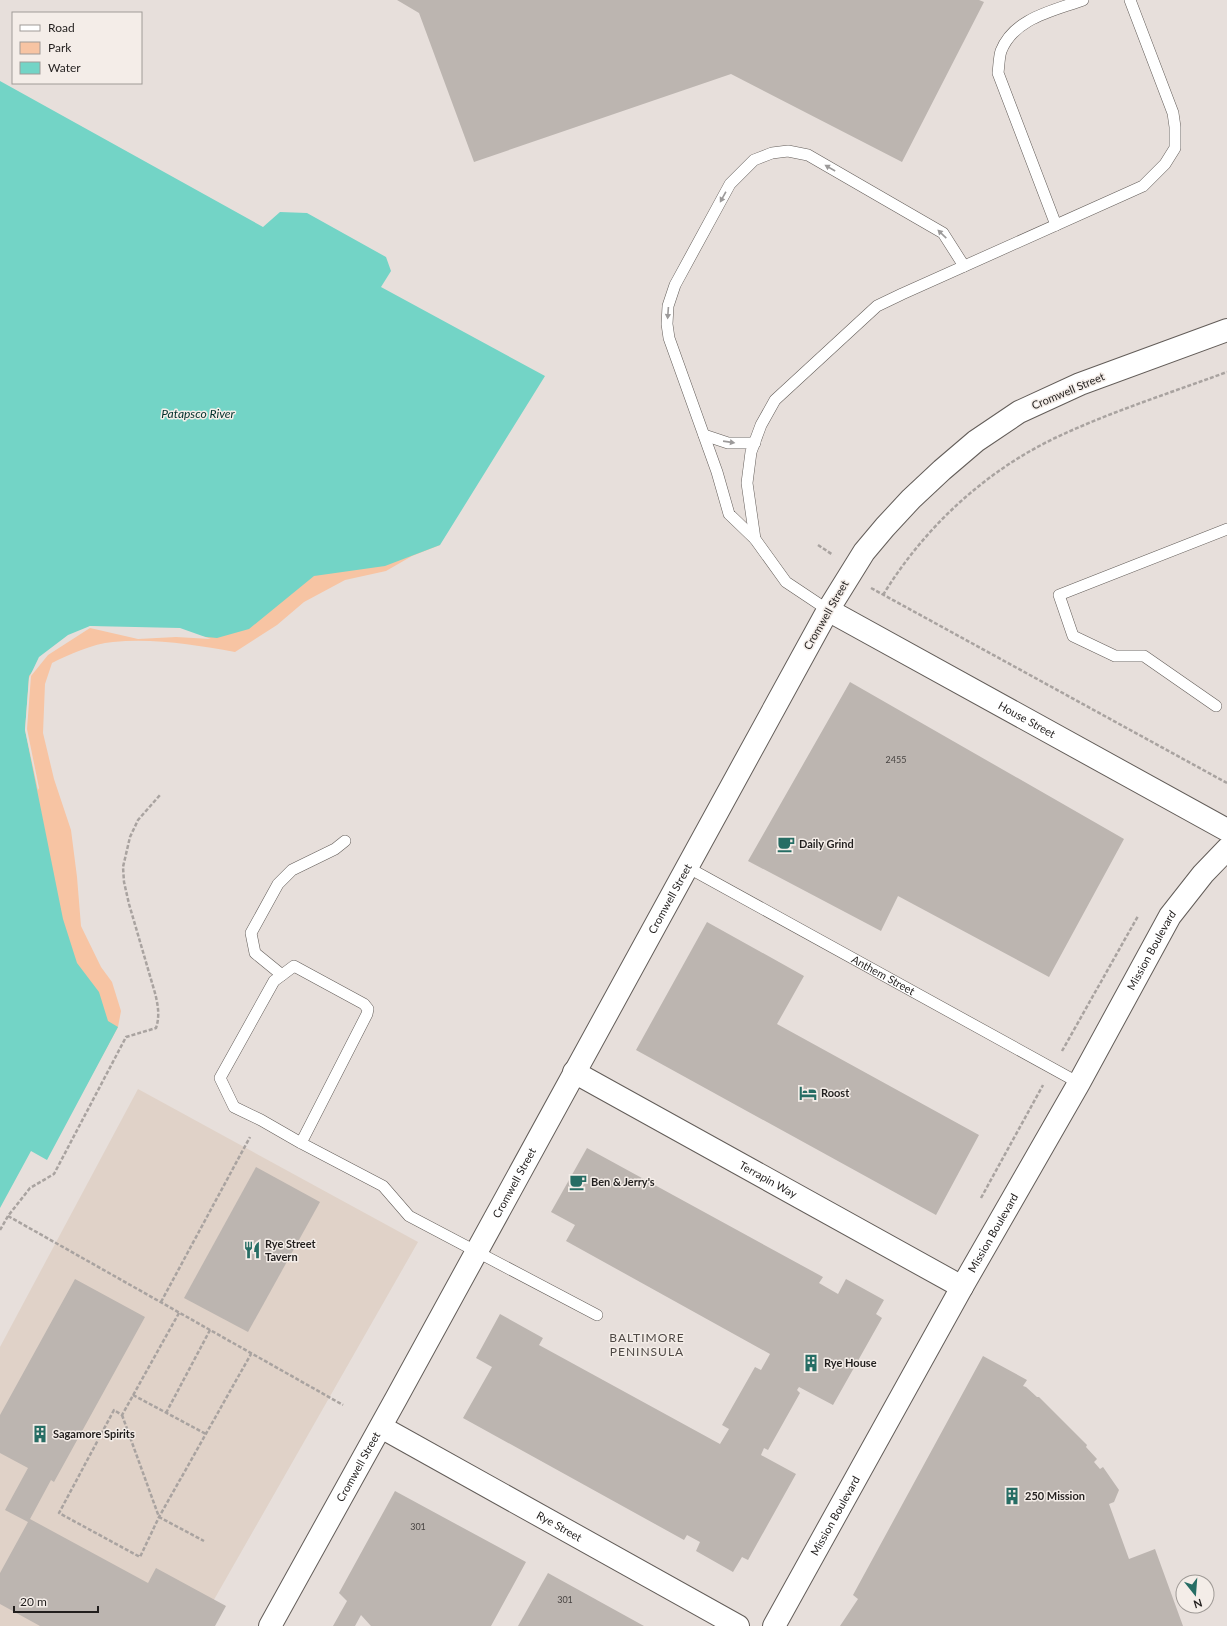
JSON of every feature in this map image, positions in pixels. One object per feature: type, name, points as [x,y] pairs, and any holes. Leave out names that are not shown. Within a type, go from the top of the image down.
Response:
[{"type":"street","name":"Cromwell Street","points":[[270,1626],[381,1427],[828,610],[864,552],[916,494],[976,441],[1019,412],[1080,384],[1227,330]]},
{"type":"street","name":"House Street","points":[[828,610],[1227,830]]},
{"type":"street","name":"Mission Boulevard","points":[[774,1626],[962,1287],[1079,1083],[1170,916],[1203,874],[1227,850]]},
{"type":"street","name":"Terrapin Way","points":[[574,1072],[962,1287]]},
{"type":"street","name":"Rye Street","points":[[381,1427],[738,1626]]},
{"type":"lane","points":[[1056,225],[998,73],[1001,51],[1014,31],[1032,18],[1083,0]]},
{"type":"lane","points":[[755,538],[747,483],[754,443],[761,425],[775,400],[877,306],[1143,186],[1165,164],[1175,148],[1173,113],[1130,0]]},
{"type":"lane","points":[[828,610],[786,582],[755,538],[729,514],[717,472],[669,338],[667,324],[668,306],[675,285],[730,184],[754,160],[772,153],[788,151],[808,155],[943,233],[964,266]]},
{"type":"lane","points":[[704,435],[728,443],[754,443]]},
{"type":"lane","points":[[1216,706],[1144,656],[1115,656],[1073,636],[1059,595],[1227,529]]},
{"type":"lane","points":[[282,975],[255,953],[251,933],[278,884],[292,870],[345,841]]},
{"type":"lane","name":"Anthem Street","points":[[687,868],[1079,1083]]},
{"type":"lane","points":[[301,1143],[368,1010],[364,1004],[294,966],[274,981],[220,1078],[234,1106],[301,1143],[383,1186],[409,1216],[597,1315]]},
{"type":"path","points":[[1227,372],[1092,422],[1054,438],[1030,452],[976,489],[949,511],[923,539],[892,580],[883,595],[1227,783]]},
{"type":"path","points":[[0,1230],[8,1216],[30,1188],[54,1174],[126,1037],[156,1028],[158,1022],[157,1001],[129,904],[124,882],[124,867],[130,837],[138,820],[160,795]]},
{"type":"path","points":[[161,1302],[243,1148],[261,1120]]},
{"type":"path","points":[[8,1216],[343,1405]]},
{"type":"path","points":[[122,1415],[178,1313]]},
{"type":"path","points":[[166,1413],[210,1330]]},
{"type":"path","points":[[204,1541],[159,1517],[122,1415],[114,1410],[58,1513],[140,1557],[159,1517],[251,1354]]},
{"type":"path","points":[[133,1395],[206,1434]]},
{"type":"shaded area","points":[[138,1089],[418,1242],[199,1626],[0,1626],[0,1347]]},
{"type":"green space","points":[[0,479],[440,545],[412,556],[386,571],[345,580],[304,602],[277,625],[235,652],[174,643],[128,641],[105,643],[89,647],[52,663],[45,684],[43,733],[54,779],[71,830],[81,926],[101,967],[112,982],[121,1011],[118,1027],[88,1082],[7,805]]},
{"type":"water","name":"Patapsco River","points":[[0,81],[263,227],[280,212],[307,213],[386,257],[391,271],[381,287],[545,376],[440,545],[385,566],[314,576],[249,629],[217,638],[90,626],[46,653],[29,676],[25,730],[63,919],[77,963],[99,992],[108,1021],[118,1027],[47,1160],[31,1151],[0,1208]]},
{"type":"pier","points":[[90,626],[180,628],[211,639],[176,637],[138,639],[90,628],[48,655],[31,676],[27,729],[39,788],[38,790],[25,730],[29,678],[39,657],[68,635]]},
{"type":"building","points":[[397,0],[979,0],[984,2],[902,162],[731,74],[474,162],[419,13]]},
{"type":"building","points":[[850,682],[1124,839],[1049,977],[898,896],[881,931],[748,861]]},
{"type":"building","name":"Roost","points":[[707,922],[804,976],[777,1024],[979,1135],[936,1215],[636,1050]]},
{"type":"building","name":"Rye House","points":[[587,1148],[823,1277],[819,1283],[838,1294],[846,1279],[884,1300],[876,1314],[882,1318],[833,1405],[799,1387],[797,1390],[800,1393],[768,1450],[764,1448],[761,1455],[796,1474],[748,1560],[742,1557],[733,1572],[696,1551],[700,1542],[687,1535],[684,1540],[463,1418],[492,1367],[476,1358],[500,1314],[543,1338],[539,1345],[720,1444],[729,1429],[722,1425],[755,1367],[761,1370],[770,1354],[566,1241],[575,1225],[551,1212]]},
{"type":"building","name":"Rye Street Tavern","points":[[256,1167],[320,1202],[248,1332],[184,1298]]},
{"type":"building","name":"Sagamore Spirits","points":[[75,1279],[145,1317],[54,1482],[51,1480],[30,1519],[148,1583],[156,1568],[226,1606],[215,1626],[40,1626],[0,1604],[0,1573],[28,1522],[5,1510],[28,1468],[0,1453],[0,1415]]},
{"type":"building","name":"250 Mission","points":[[983,1356],[1027,1380],[1023,1386],[1039,1397],[1087,1445],[1086,1447],[1097,1459],[1094,1462],[1100,1469],[1103,1467],[1119,1490],[1114,1502],[1109,1504],[1129,1559],[1155,1549],[1175,1604],[1175,1614],[1179,1614],[1183,1626],[840,1626],[858,1599],[853,1595]]},
{"type":"building","points":[[395,1491],[526,1562],[491,1626],[371,1626],[361,1615],[355,1626],[333,1626],[347,1601],[339,1593]]},
{"type":"building","points":[[548,1573],[644,1626],[518,1626]]},
{"type":"place","name":"Daily Grind","points":[[786,844]]},
{"type":"place","name":"Roost","points":[[808,1093]]},
{"type":"place","name":"Ben & Jerry's","points":[[578,1182]]},
{"type":"place","name":"Rye Street Tavern","points":[[252,1250]]},
{"type":"place","name":"Rye House","points":[[811,1363]]},
{"type":"place","name":"Sagamore Spirits","points":[[40,1434]]},
{"type":"place","name":"250 Mission","points":[[1012,1496]]},
{"type":"district","name":"BALTIMORE PENINSULA","points":[[647,1345]]}]
